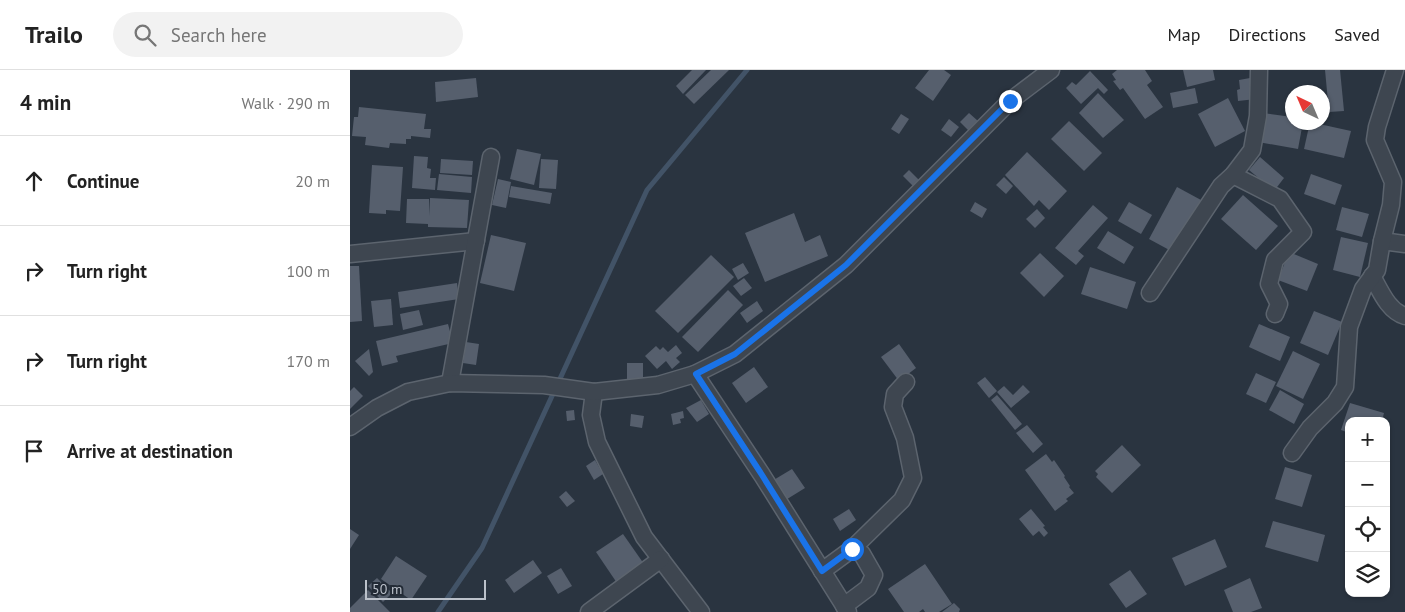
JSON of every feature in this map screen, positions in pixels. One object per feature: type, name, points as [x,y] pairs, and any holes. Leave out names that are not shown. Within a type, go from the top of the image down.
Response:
[{"type":"street","points":[[350,427],[376,408],[408,392],[450,383],[544,385],[594,392],[658,385],[696,374],[735,354],[846,265],[1010,101],[1051,70]]},
{"type":"street","points":[[1150,294],[1221,186],[1233,175],[1252,150],[1258,116],[1259,70]]},
{"type":"street","points":[[1292,453],[1310,428],[1335,403],[1345,387],[1349,327],[1363,289],[1377,270],[1391,205],[1393,182],[1374,140],[1395,70]]},
{"type":"street","points":[[450,383],[491,157]]},
{"type":"street","points":[[1233,175],[1280,199],[1303,232],[1274,260],[1269,284],[1279,304],[1275,314]]},
{"type":"street","points":[[1382,241],[1405,244]]},
{"type":"street","points":[[350,254],[476,242]]},
{"type":"street","points":[[1372,276],[1385,300],[1398,314],[1405,316]]},
{"type":"street","points":[[696,374],[846,609],[868,588],[874,575],[862,554],[852,549]]},
{"type":"street","points":[[822,571],[852,549],[902,500],[913,478],[905,438],[893,407],[895,394],[906,382]]},
{"type":"street","points":[[594,392],[590,415],[597,442],[644,537],[700,612]]},
{"type":"street","points":[[589,612],[661,559]]},
{"type":"building","points":[[692,70],[706,70],[683,94],[676,86]]},
{"type":"building","points":[[711,70],[729,70],[694,104],[685,95]]},
{"type":"building","points":[[929,70],[944,70],[951,75],[933,101],[915,88]]},
{"type":"building","points":[[1117,70],[1145,70],[1152,81],[1147,85],[1163,107],[1145,119],[1123,88],[1120,90],[1113,81],[1116,80],[1112,74]]},
{"type":"building","points":[[1183,70],[1213,70],[1215,80],[1187,87]]},
{"type":"building","points":[[1325,70],[1340,70],[1344,111],[1330,112],[1330,85],[1326,85]]},
{"type":"building","points":[[1090,71],[1108,90],[1104,94],[1098,88],[1081,104],[1066,88],[1072,82],[1076,85]]},
{"type":"building","points":[[476,78],[478,97],[436,102],[435,82]]},
{"type":"building","points":[[1250,78],[1251,89],[1256,99],[1238,101],[1237,90],[1240,89],[1239,80]]},
{"type":"building","points":[[1195,88],[1198,103],[1173,108],[1170,93]]},
{"type":"building","points":[[1098,93],[1124,120],[1103,138],[1079,113]]},
{"type":"building","points":[[1228,98],[1245,131],[1215,147],[1198,114]]},
{"type":"building","points":[[359,107],[426,114],[424,129],[431,129],[430,138],[411,136],[411,139],[406,139],[406,144],[390,143],[389,148],[365,145],[366,137],[352,136],[354,117],[358,117]]},
{"type":"building","points":[[969,113],[978,121],[969,131],[960,122]]},
{"type":"building","points":[[1263,113],[1285,116],[1285,130],[1302,130],[1298,149],[1258,142]]},
{"type":"building","points":[[901,114],[909,119],[899,134],[891,129]]},
{"type":"building","points":[[949,119],[959,127],[951,137],[941,130]]},
{"type":"building","points":[[1069,121],[1102,153],[1084,171],[1051,139]]},
{"type":"building","points":[[1330,126],[1351,131],[1344,158],[1304,149],[1308,130],[1330,130]]},
{"type":"building","points":[[517,149],[541,154],[534,185],[510,179]]},
{"type":"building","points":[[1027,152],[1067,191],[1049,210],[1039,200],[1034,206],[1005,175]]},
{"type":"building","points":[[414,156],[428,157],[427,168],[431,169],[430,178],[436,178],[435,190],[412,188]]},
{"type":"building","points":[[1260,157],[1284,178],[1274,191],[1249,170]]},
{"type":"building","points":[[441,159],[473,161],[472,175],[440,173]]},
{"type":"building","points":[[541,159],[558,160],[556,189],[539,188]]},
{"type":"building","points":[[372,165],[403,167],[400,211],[386,210],[386,214],[369,213]]},
{"type":"building","points":[[909,170],[920,181],[914,187],[903,176]]},
{"type":"building","points":[[439,174],[472,177],[471,193],[437,190]]},
{"type":"building","points":[[1311,174],[1342,185],[1335,205],[1304,194]]},
{"type":"building","points":[[1004,177],[1013,186],[1006,194],[996,185]]},
{"type":"building","points":[[498,179],[511,182],[506,208],[492,205]]},
{"type":"building","points":[[511,186],[552,193],[550,204],[509,197]]},
{"type":"building","points":[[1177,187],[1201,200],[1173,252],[1149,239]]},
{"type":"building","points":[[1243,195],[1278,226],[1256,250],[1221,219]]},
{"type":"building","points":[[430,198],[469,200],[467,228],[428,227],[428,224],[406,223],[407,199],[429,199],[429,216]]},
{"type":"building","points":[[975,202],[987,209],[982,218],[970,211]]},
{"type":"building","points":[[1129,202],[1152,215],[1141,234],[1118,221]]},
{"type":"building","points":[[1093,205],[1108,218],[1078,251],[1084,256],[1076,265],[1055,248]]},
{"type":"building","points":[[1342,207],[1369,214],[1362,237],[1336,230]]},
{"type":"building","points":[[1037,209],[1045,218],[1035,228],[1026,219]]},
{"type":"building","points":[[794,213],[805,242],[820,235],[828,256],[765,282],[745,233]]},
{"type":"building","points":[[1108,231],[1134,247],[1124,264],[1097,248]]},
{"type":"building","points":[[491,235],[526,243],[514,291],[480,283]]},
{"type":"building","points":[[1341,237],[1368,243],[1360,277],[1333,270]]},
{"type":"building","points":[[1289,252],[1318,264],[1307,291],[1278,280]]},
{"type":"building","points":[[1040,253],[1064,276],[1044,297],[1020,273]]},
{"type":"building","points":[[711,255],[734,277],[678,333],[655,311]]},
{"type":"building","points":[[743,263],[749,273],[738,280],[732,269]]},
{"type":"building","points":[[350,266],[359,266],[362,321],[350,322]]},
{"type":"building","points":[[1090,267],[1136,282],[1127,309],[1081,294]]},
{"type":"building","points":[[744,278],[752,288],[741,296],[733,286]]},
{"type":"building","points":[[457,283],[459,299],[400,308],[398,292]]},
{"type":"building","points":[[728,290],[743,305],[698,352],[682,337]]},
{"type":"building","points":[[391,299],[393,325],[374,327],[371,301]]},
{"type":"building","points":[[757,301],[763,311],[747,323],[740,313]]},
{"type":"building","points":[[419,310],[423,325],[403,330],[400,314]]},
{"type":"building","points":[[1314,311],[1342,322],[1328,355],[1300,343]]},
{"type":"building","points":[[448,324],[453,343],[396,356],[398,362],[382,366],[376,341]]},
{"type":"building","points":[[1259,324],[1290,337],[1280,361],[1249,347]]},
{"type":"building","points":[[466,342],[479,344],[476,365],[463,363]]},
{"type":"building","points":[[899,344],[916,368],[899,381],[881,357]]},
{"type":"building","points":[[676,345],[682,353],[676,358],[680,362],[672,369],[666,361],[657,369],[645,356],[656,346],[660,350],[663,347],[668,352]]},
{"type":"building","points":[[369,349],[373,372],[369,376],[355,361]]},
{"type":"building","points":[[1293,351],[1320,364],[1303,399],[1276,386]]},
{"type":"building","points":[[627,363],[643,363],[643,380],[627,379]]},
{"type":"building","points":[[754,367],[768,387],[746,403],[732,383]]},
{"type":"building","points":[[1256,373],[1276,382],[1266,403],[1246,394]]},
{"type":"building","points":[[985,377],[997,391],[989,398],[977,383]]},
{"type":"building","points":[[1023,385],[1030,392],[1011,408],[997,392],[1004,386],[1013,395]]},
{"type":"building","points":[[354,387],[363,396],[350,409],[350,391]]},
{"type":"building","points":[[1280,390],[1304,404],[1294,424],[1269,410]]},
{"type":"building","points":[[997,395],[1022,424],[1015,430],[991,400]]},
{"type":"building","points":[[701,400],[709,414],[697,422],[686,408]]},
{"type":"building","points":[[1350,403],[1384,413],[1383,417],[1345,417]]},
{"type":"building","points":[[574,410],[575,420],[567,421],[566,411]]},
{"type":"building","points":[[683,411],[684,418],[680,419],[681,423],[673,425],[671,414]]},
{"type":"building","points":[[631,414],[644,416],[642,428],[630,426]]},
{"type":"building","points":[[1345,418],[1345,432],[1341,430]]},
{"type":"building","points":[[1027,425],[1043,444],[1033,453],[1016,433]]},
{"type":"building","points":[[1122,445],[1141,465],[1112,493],[1096,477],[1098,474],[1095,471]]},
{"type":"building","points":[[1046,454],[1052,462],[1054,460],[1074,493],[1066,499],[1068,501],[1055,511],[1025,470]]},
{"type":"building","points":[[595,460],[603,474],[594,480],[586,466]]},
{"type":"building","points":[[1285,467],[1312,475],[1302,507],[1275,499]]},
{"type":"building","points":[[792,469],[805,488],[784,501],[772,481]]},
{"type":"building","points":[[566,491],[575,501],[567,507],[559,497]]},
{"type":"building","points":[[849,509],[856,520],[840,531],[833,519]]},
{"type":"building","points":[[1031,509],[1045,526],[1043,527],[1048,533],[1044,537],[1039,531],[1033,536],[1019,519]]},
{"type":"building","points":[[1273,521],[1325,535],[1318,562],[1265,547]]},
{"type":"building","points":[[350,529],[359,535],[350,549]]},
{"type":"building","points":[[623,534],[644,564],[617,583],[596,552]]},
{"type":"building","points":[[1215,539],[1227,567],[1185,586],[1172,558]]},
{"type":"building","points":[[396,556],[427,576],[411,600],[381,579]]},
{"type":"building","points":[[533,560],[542,573],[514,593],[505,580]]},
{"type":"building","points":[[925,564],[952,604],[939,612],[925,612],[923,609],[919,612],[904,612],[888,589]]},
{"type":"building","points":[[561,568],[572,586],[558,594],[547,576]]},
{"type":"building","points":[[1130,570],[1147,594],[1126,608],[1109,584]]},
{"type":"building","points":[[377,578],[392,593],[383,602],[368,586]]},
{"type":"building","points":[[1250,578],[1262,608],[1251,612],[1233,612],[1224,590]]},
{"type":"building","points":[[368,590],[390,612],[350,612],[350,608]]},
{"type":"building","points":[[954,603],[960,609],[959,612],[942,612]]},
{"type":"waterway","points":[[438,612],[482,548],[647,190],[747,70]]},
{"type":"route","points":[[852,549],[822,571],[696,374],[735,354],[846,265],[1010,101]]}]
